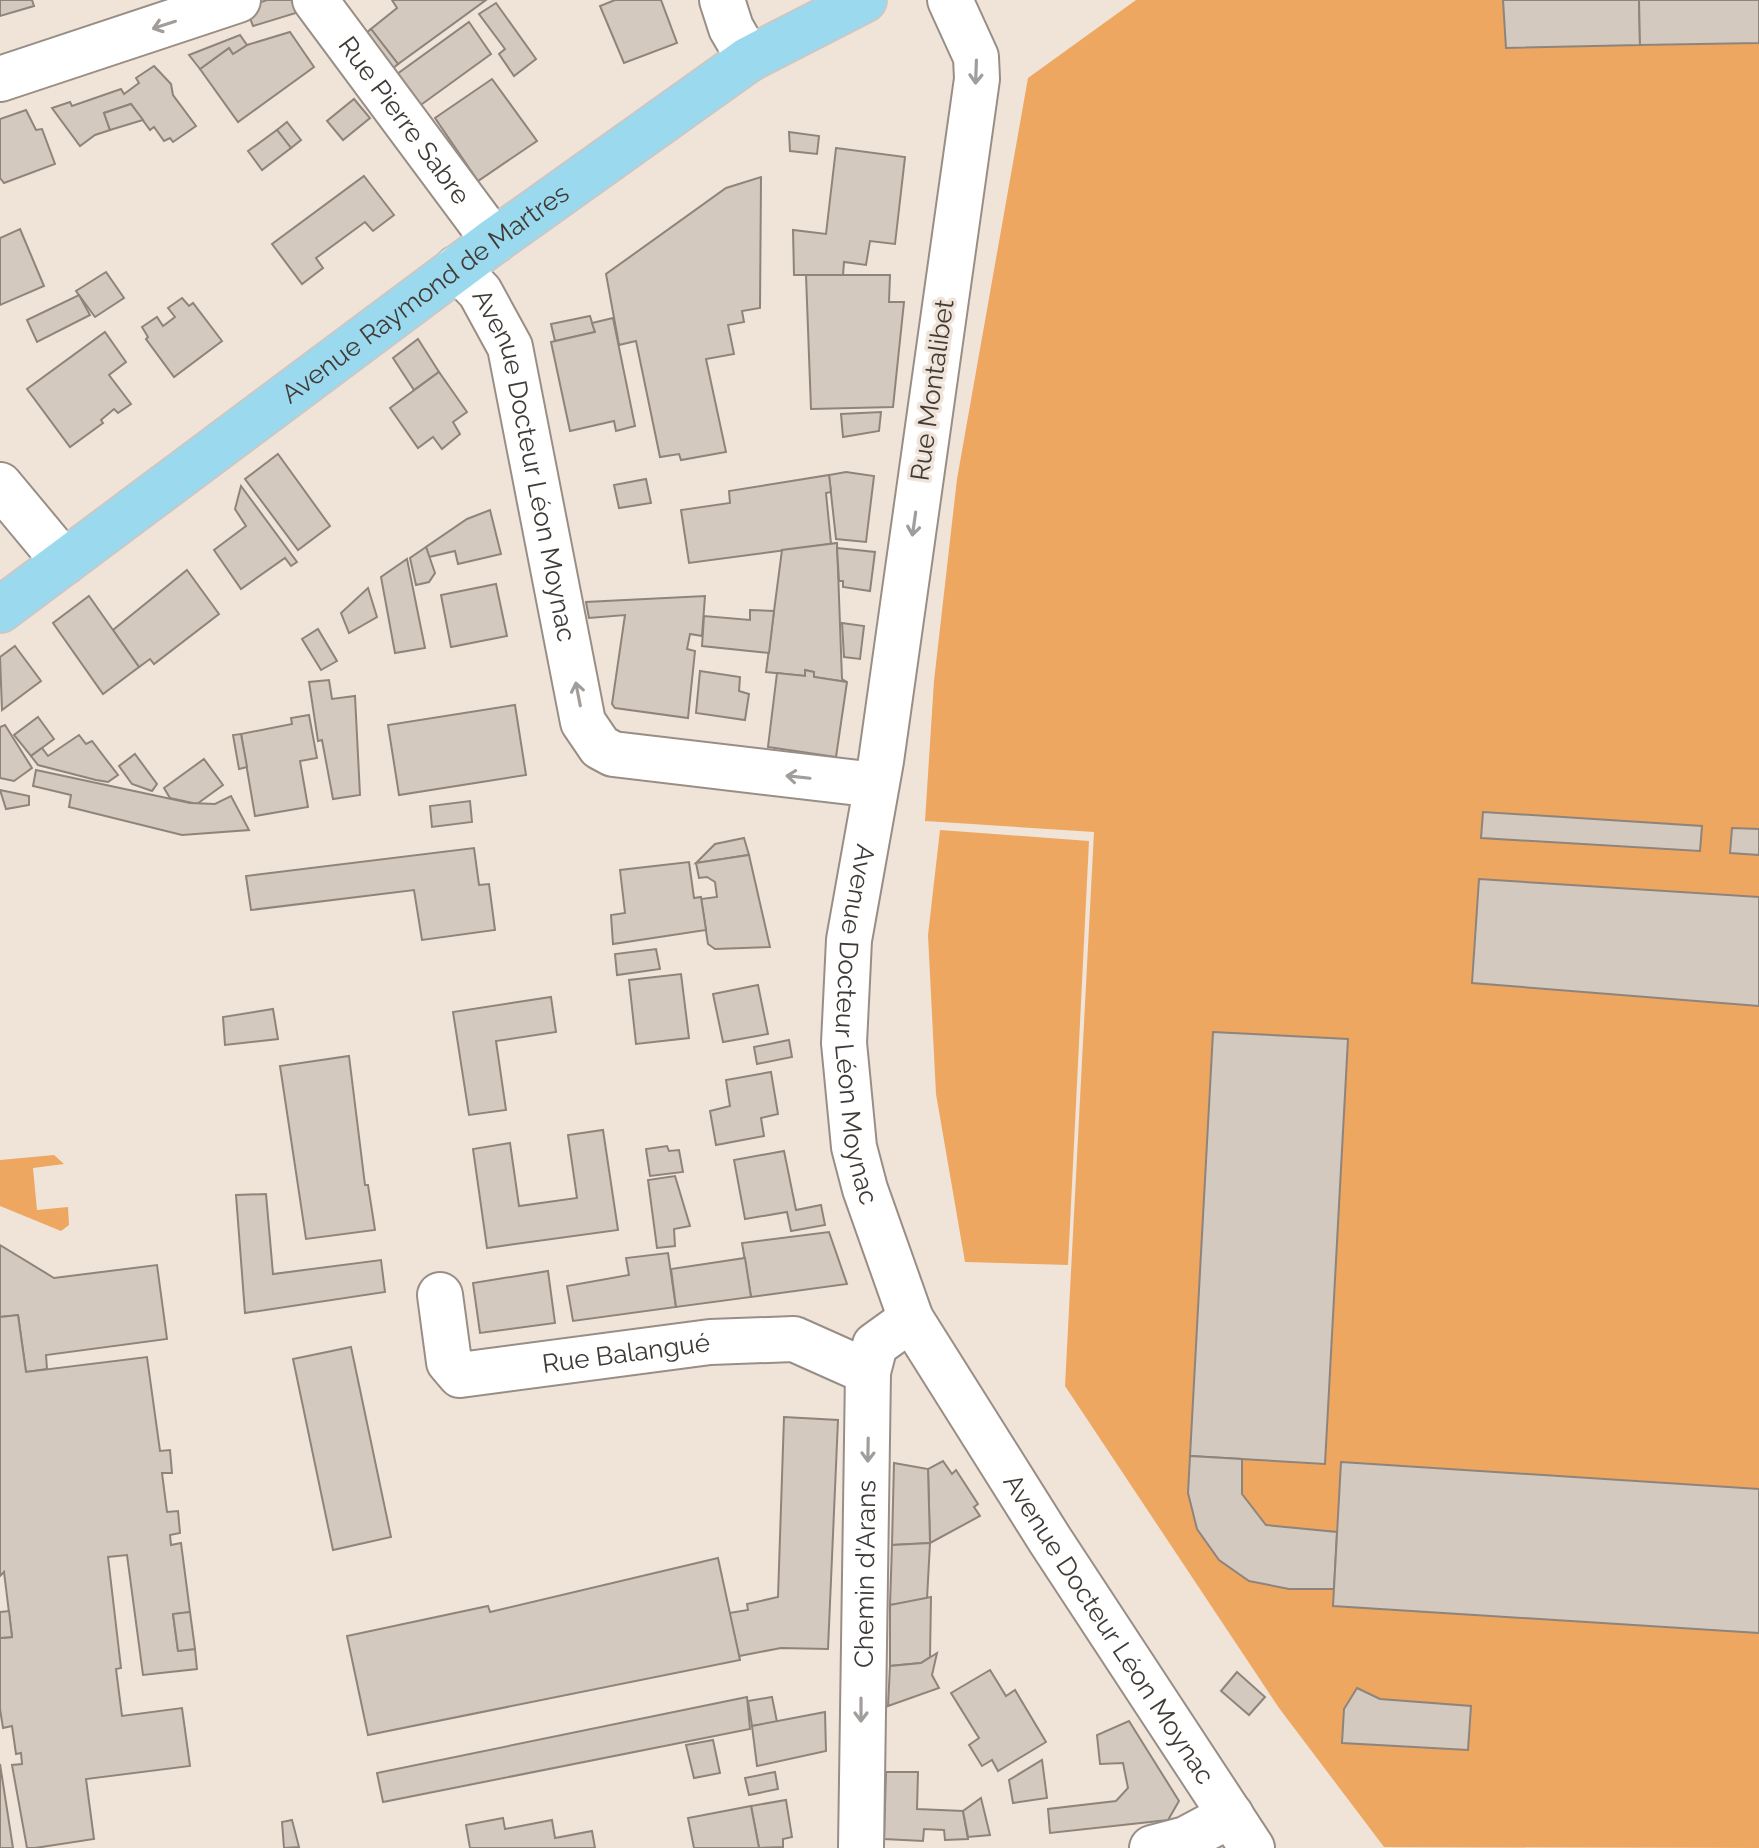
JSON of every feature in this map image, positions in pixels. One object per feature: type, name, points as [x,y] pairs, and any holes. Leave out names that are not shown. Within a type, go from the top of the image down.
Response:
[{"type":"main road","name":"Avenue Raymond de Martres","points":[[0,610],[457,268],[749,59],[864,0]]},
{"type":"street","points":[[0,79],[238,0]]},
{"type":"street","name":"Rue Pierre Sabre","points":[[315,0],[494,241]]},
{"type":"street","points":[[722,0],[731,28],[749,59]]},
{"type":"street","name":"Rue Montalibet","points":[[876,785],[977,79],[976,57],[950,0]]},
{"type":"street","name":"Avenue Docteur Léon Moynac","points":[[457,268],[480,292],[510,347],[583,722],[600,747],[613,754],[876,785],[849,940],[844,1043],[854,1147],[865,1189],[911,1319],[1050,1540],[1242,1831]]},
{"type":"street","points":[[0,485],[64,562]]},
{"type":"street","points":[[0,531],[64,562]]},
{"type":"street","name":"Rue Balangué","points":[[440,1295],[449,1362],[460,1375],[710,1342],[794,1339],[868,1372]]},
{"type":"street","name":"Chemin d'Arans","points":[[861,1848],[868,1372],[875,1345],[911,1319]]},
{"type":"street","points":[[1152,1848],[1186,1839],[1242,1831]]},
{"type":"shaded area","points":[[1136,0],[1759,0],[1759,1848],[1384,1847],[1279,1708],[1065,1386],[1094,832],[925,821],[934,681],[957,479],[1028,78]]},
{"type":"shaded area","points":[[940,830],[1089,841],[1068,1265],[965,1262],[936,1094],[928,935]]},
{"type":"shaded area","points":[[54,1155],[64,1164],[33,1168],[37,1210],[68,1207],[69,1225],[61,1231],[0,1206],[0,1160]]},
{"type":"building","points":[[0,0],[32,0],[34,6],[0,16]]},
{"type":"building","points":[[267,0],[291,0],[299,12],[253,26],[246,7]]},
{"type":"building","points":[[392,0],[486,0],[398,64],[371,29],[397,8]]},
{"type":"building","points":[[615,0],[661,0],[677,43],[624,63],[600,6]]},
{"type":"building","points":[[1503,0],[1639,0],[1640,45],[1506,48]]},
{"type":"building","points":[[1639,0],[1759,0],[1759,43],[1640,45]]},
{"type":"building","points":[[496,3],[536,59],[514,76],[499,54],[505,49],[479,14]]},
{"type":"building","points":[[469,22],[491,54],[418,107],[393,77]]},
{"type":"building","points":[[371,29],[398,64],[387,73],[360,38]]},
{"type":"building","points":[[290,32],[314,67],[238,122],[200,69],[229,48],[233,54],[247,45]]},
{"type":"building","points":[[240,35],[247,45],[233,54],[229,48],[200,69],[189,55]]},
{"type":"building","points":[[154,66],[171,84],[173,95],[196,126],[173,142],[170,138],[164,141],[154,127],[150,130],[131,104],[104,113],[110,130],[95,135],[80,146],[52,108],[70,102],[72,106],[121,89],[124,94],[139,83],[136,78]]},
{"type":"building","points":[[492,79],[537,141],[478,181],[435,118]]},
{"type":"building","points":[[354,99],[370,118],[343,140],[327,121]]},
{"type":"building","points":[[131,104],[143,120],[110,130],[104,113]]},
{"type":"building","points":[[26,110],[36,130],[42,129],[55,164],[4,183],[0,178],[0,119]]},
{"type":"building","points":[[287,122],[301,140],[291,148],[277,130]]},
{"type":"building","points":[[277,130],[291,148],[262,170],[248,151]]},
{"type":"building","points":[[789,132],[819,136],[817,154],[790,151]]},
{"type":"building","points":[[836,148],[905,157],[895,244],[870,241],[866,265],[844,262],[843,275],[794,275],[793,230],[826,234]]},
{"type":"building","points":[[364,176],[394,215],[373,231],[365,222],[316,258],[323,268],[302,284],[272,244]]},
{"type":"building","points":[[761,177],[760,308],[742,311],[744,322],[728,325],[734,354],[706,359],[726,452],[681,460],[679,454],[660,457],[636,341],[619,345],[606,274],[726,188]]},
{"type":"building","points":[[20,229],[44,286],[0,305],[0,238]]},
{"type":"building","points":[[106,272],[124,298],[95,317],[76,291]]},
{"type":"building","points":[[806,275],[890,275],[889,302],[904,302],[893,407],[811,409]]},
{"type":"building","points":[[79,295],[90,315],[37,342],[27,320]]},
{"type":"building","points":[[182,298],[189,306],[193,303],[222,341],[174,377],[146,339],[148,337],[142,327],[157,317],[163,326],[175,317],[168,308]]},
{"type":"building","points":[[590,316],[595,332],[555,341],[551,324]]},
{"type":"building","points":[[613,318],[635,426],[616,431],[614,421],[570,431],[551,342],[595,332],[592,323]]},
{"type":"building","points":[[105,332],[126,362],[109,375],[131,404],[118,413],[114,409],[101,420],[103,423],[70,447],[27,389]]},
{"type":"building","points":[[418,339],[439,372],[414,390],[393,358]]},
{"type":"building","points":[[439,372],[467,412],[453,422],[460,434],[442,449],[433,437],[418,448],[390,408]]},
{"type":"building","points":[[881,412],[879,431],[843,437],[841,414]]},
{"type":"building","points":[[278,454],[330,526],[298,550],[245,479]]},
{"type":"building","points":[[846,472],[874,476],[866,542],[836,539],[829,475]]},
{"type":"building","points":[[829,475],[831,492],[826,493],[831,544],[689,563],[681,510],[730,503],[729,491]]},
{"type":"building","points":[[646,479],[651,503],[619,508],[614,485]]},
{"type":"building","points":[[241,486],[297,562],[291,566],[285,558],[241,589],[214,550],[246,526],[235,509]]},
{"type":"building","points":[[490,510],[501,554],[458,564],[455,551],[429,557],[426,547],[467,519]]},
{"type":"building","points":[[837,543],[842,679],[847,682],[814,677],[814,672],[805,670],[805,676],[766,672],[782,550]]},
{"type":"building","points":[[426,547],[435,573],[429,582],[416,585],[410,558]]},
{"type":"building","points":[[837,548],[875,552],[870,591],[843,587],[843,581],[839,581]]},
{"type":"building","points":[[407,559],[425,648],[395,653],[381,577]]},
{"type":"building","points":[[187,570],[219,614],[154,664],[150,659],[139,667],[113,630]]},
{"type":"building","points":[[496,584],[507,636],[451,647],[441,595]]},
{"type":"building","points":[[368,588],[377,617],[349,633],[341,613]]},
{"type":"building","points":[[89,596],[139,667],[103,694],[53,623]]},
{"type":"building","points":[[705,596],[702,636],[690,634],[687,649],[695,651],[688,718],[615,708],[612,704],[625,615],[589,618],[586,602]]},
{"type":"building","points":[[750,610],[774,611],[769,653],[702,646],[704,616],[750,620]]},
{"type":"building","points":[[842,623],[864,626],[860,659],[844,657]]},
{"type":"building","points":[[318,629],[337,661],[321,670],[302,639]]},
{"type":"building","points":[[15,646],[41,681],[2,710],[0,657]]},
{"type":"building","points":[[805,670],[814,672],[814,677],[847,682],[836,757],[768,747],[777,673],[805,676]]},
{"type":"building","points":[[700,671],[740,677],[739,691],[749,694],[745,720],[696,713]]},
{"type":"building","points":[[329,680],[332,699],[355,696],[360,795],[333,799],[322,740],[318,741],[309,682]]},
{"type":"building","points":[[515,705],[526,775],[399,795],[388,725]]},
{"type":"building","points":[[309,715],[317,758],[300,761],[308,807],[255,816],[241,734],[292,724],[291,718]]},
{"type":"building","points":[[38,717],[54,739],[31,756],[14,735]]},
{"type":"building","points":[[5,725],[32,768],[14,781],[0,778],[0,727]]},
{"type":"building","points":[[241,734],[247,767],[239,769],[233,735]]},
{"type":"building","points":[[79,735],[86,744],[92,741],[118,775],[108,782],[96,780],[38,765],[31,756],[42,748],[48,756]]},
{"type":"building","points":[[135,754],[157,784],[152,791],[132,784],[119,766]]},
{"type":"building","points":[[204,759],[223,785],[197,804],[170,798],[164,788]]},
{"type":"building","points":[[36,770],[190,803],[215,804],[231,796],[249,830],[182,835],[69,807],[71,795],[33,786]]},
{"type":"building","points":[[0,790],[29,796],[29,805],[6,809]]},
{"type":"building","points":[[470,801],[472,822],[432,827],[430,806]]},
{"type":"building","points":[[1483,812],[1702,826],[1700,851],[1481,838]]},
{"type":"building","points":[[1732,828],[1759,829],[1759,855],[1730,853]]},
{"type":"building","points":[[744,838],[749,855],[696,863],[715,844]]},
{"type":"building","points":[[474,848],[479,885],[489,884],[495,930],[422,940],[414,890],[251,910],[246,876]]},
{"type":"building","points":[[749,855],[770,947],[715,949],[708,944],[701,899],[717,897],[715,882],[707,877],[699,878],[696,863]]},
{"type":"building","points":[[689,862],[694,898],[701,897],[706,930],[613,944],[611,915],[625,913],[620,870]]},
{"type":"building","points":[[1479,879],[1759,897],[1759,1006],[1472,983]]},
{"type":"building","points":[[656,949],[660,969],[617,975],[615,954]]},
{"type":"building","points":[[681,974],[689,1038],[636,1044],[629,980]]},
{"type":"building","points":[[758,985],[768,1034],[723,1042],[713,994]]},
{"type":"building","points":[[551,997],[556,1032],[496,1041],[506,1110],[469,1115],[453,1012]]},
{"type":"building","points":[[273,1009],[278,1039],[225,1045],[223,1017]]},
{"type":"building","points":[[1213,1032],[1348,1039],[1325,1464],[1190,1456]]},
{"type":"building","points":[[789,1040],[792,1057],[757,1064],[754,1047]]},
{"type":"building","points":[[349,1056],[365,1185],[368,1185],[375,1230],[306,1239],[280,1066]]},
{"type":"building","points":[[771,1072],[778,1114],[761,1118],[764,1136],[716,1145],[710,1111],[730,1106],[726,1080]]},
{"type":"building","points":[[603,1130],[618,1230],[487,1248],[473,1149],[510,1143],[519,1206],[577,1198],[568,1135]]},
{"type":"building","points":[[667,1146],[669,1151],[679,1150],[683,1172],[650,1176],[646,1149]]},
{"type":"building","points":[[784,1151],[796,1210],[821,1205],[825,1225],[791,1231],[787,1212],[745,1219],[734,1160]]},
{"type":"building","points":[[675,1176],[690,1226],[674,1229],[675,1246],[657,1248],[648,1180]]},
{"type":"building","points":[[266,1194],[273,1274],[381,1260],[385,1292],[245,1313],[236,1195]]},
{"type":"building","points":[[829,1232],[847,1284],[751,1297],[742,1243]]},
{"type":"building","points":[[0,1245],[54,1278],[157,1265],[167,1339],[46,1355],[47,1369],[26,1372],[18,1315],[0,1317]]},
{"type":"building","points":[[668,1253],[676,1307],[573,1321],[567,1286],[629,1275],[626,1258]]},
{"type":"building","points":[[745,1258],[751,1297],[676,1307],[671,1269]]},
{"type":"building","points":[[548,1271],[555,1323],[480,1333],[473,1283]]},
{"type":"building","points":[[18,1315],[26,1372],[147,1357],[160,1451],[170,1450],[172,1473],[162,1473],[167,1512],[178,1511],[180,1533],[170,1535],[171,1545],[181,1543],[190,1612],[173,1614],[178,1651],[195,1649],[197,1669],[143,1675],[127,1555],[108,1557],[121,1668],[116,1669],[122,1716],[182,1708],[190,1766],[86,1779],[94,1839],[35,1848],[27,1848],[12,1765],[22,1764],[21,1753],[16,1754],[12,1726],[3,1728],[0,1709],[0,1638],[12,1637],[4,1572],[0,1576],[0,1317]]},
{"type":"building","points":[[351,1347],[391,1537],[333,1550],[293,1359]]},
{"type":"building","points":[[784,1417],[838,1420],[828,1649],[781,1648],[739,1656],[729,1613],[748,1610],[747,1604],[778,1597]]},
{"type":"building","points":[[1190,1456],[1242,1459],[1242,1494],[1266,1525],[1337,1532],[1334,1589],[1289,1589],[1249,1581],[1219,1560],[1197,1529],[1188,1493]]},
{"type":"building","points":[[943,1461],[952,1474],[956,1470],[978,1504],[974,1507],[980,1516],[930,1543],[928,1469]]},
{"type":"building","points":[[1341,1462],[1759,1489],[1759,1633],[1333,1606]]},
{"type":"building","points":[[894,1463],[928,1469],[930,1543],[892,1545]]},
{"type":"building","points":[[930,1543],[927,1599],[890,1605],[892,1545]]},
{"type":"building","points":[[718,1558],[740,1660],[368,1735],[347,1636],[488,1606],[490,1612]]},
{"type":"building","points":[[931,1597],[930,1657],[921,1663],[890,1666],[890,1605]]},
{"type":"building","points":[[9,1611],[12,1637],[0,1638],[0,1612]]},
{"type":"building","points":[[190,1612],[195,1649],[178,1651],[173,1614]]},
{"type":"building","points":[[937,1653],[932,1675],[939,1688],[888,1706],[890,1666],[921,1663]]},
{"type":"building","points":[[990,1670],[1006,1696],[1015,1690],[1046,1742],[998,1771],[992,1760],[982,1766],[969,1745],[979,1738],[951,1693]]},
{"type":"building","points":[[1237,1672],[1265,1697],[1249,1715],[1221,1691]]},
{"type":"building","points":[[1357,1688],[1380,1699],[1471,1706],[1468,1750],[1342,1743],[1344,1709]]},
{"type":"building","points":[[747,1697],[750,1729],[383,1802],[377,1773]]},
{"type":"building","points":[[772,1697],[777,1722],[752,1726],[748,1701]]},
{"type":"building","points":[[825,1712],[826,1751],[757,1766],[752,1726]]},
{"type":"building","points":[[1129,1721],[1179,1801],[1168,1820],[1050,1833],[1048,1809],[1116,1801],[1128,1788],[1123,1763],[1100,1764],[1097,1735]]},
{"type":"building","points":[[713,1740],[720,1773],[694,1778],[686,1745]]},
{"type":"building","points":[[1042,1760],[1047,1798],[1013,1803],[1009,1780]]},
{"type":"building","points":[[0,1764],[13,1848],[0,1848]]},
{"type":"building","points":[[775,1772],[778,1789],[749,1795],[745,1778]]},
{"type":"building","points":[[886,1772],[918,1772],[917,1809],[963,1811],[968,1839],[945,1840],[944,1830],[924,1829],[923,1841],[884,1839]]},
{"type":"building","points":[[981,1798],[990,1835],[968,1837],[963,1811]]},
{"type":"building","points":[[786,1800],[792,1837],[783,1839],[783,1847],[759,1848],[751,1806]]},
{"type":"building","points":[[751,1806],[759,1848],[694,1848],[688,1818]]},
{"type":"building","points":[[503,1818],[505,1829],[552,1820],[555,1838],[592,1831],[595,1848],[470,1848],[466,1825]]},
{"type":"building","points":[[292,1820],[299,1847],[284,1848],[282,1822]]}]
